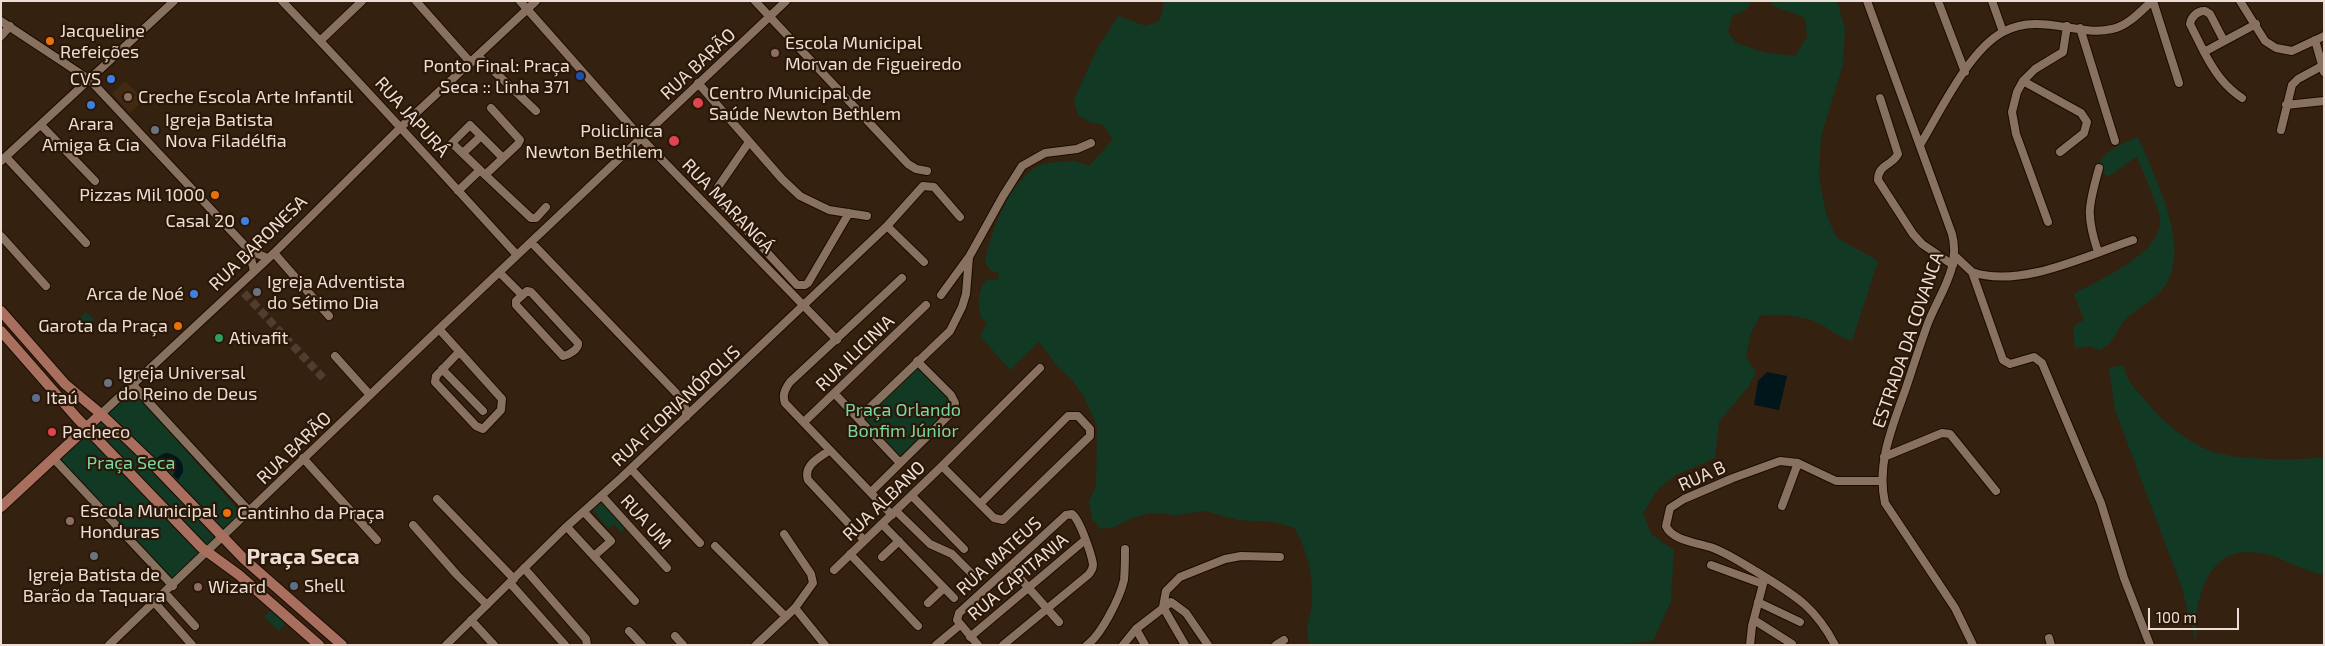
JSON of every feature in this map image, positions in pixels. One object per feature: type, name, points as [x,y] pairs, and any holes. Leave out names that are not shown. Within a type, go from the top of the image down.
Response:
[{"type":"main road","points":[[1,311],[65,384],[101,414],[253,566],[342,645]]},
{"type":"main road","points":[[1,331],[86,428],[207,553],[239,576],[319,645]]},
{"type":"main road","name":"RUA BARONESA","points":[[1,507],[101,414]]},
{"type":"street","points":[[86,243],[3,159],[174,1]]},
{"type":"street","name":"RUA JAPURÁ","points":[[282,1],[375,97],[400,128],[517,255]]},
{"type":"street","points":[[320,41],[362,1]]},
{"type":"street","points":[[416,1],[471,63]]},
{"type":"street","name":"RUA MARANGÁ","points":[[520,1],[642,139],[837,340]]},
{"type":"street","name":"RUA BARONESA","points":[[101,414],[254,271],[400,128],[536,1]]},
{"type":"street","points":[[755,1],[908,164],[916,169],[927,170]]},
{"type":"street","name":"RUA BARÃO","points":[[109,645],[250,512],[303,458],[642,139],[698,82],[786,1]]},
{"type":"street","name":"ESTRADA DA COVANCA","points":[[1867,1],[1906,113],[1920,145],[1952,234],[1955,261],[1928,324],[1884,457],[1882,481],[1885,503],[1955,608],[1973,645]]},
{"type":"street","points":[[1938,1],[1965,72]]},
{"type":"street","points":[[1992,1],[2003,32]]},
{"type":"street","points":[[1920,145],[1965,72],[1987,46],[2003,32],[2024,26],[2039,24],[2112,29],[2132,18],[2153,1],[2179,83]]},
{"type":"street","points":[[2240,1],[2269,45],[2284,51],[2299,49],[2324,36]]},
{"type":"street","points":[[2224,41],[2210,14],[2205,11],[2199,11],[2191,19],[2190,24],[2215,73],[2225,85],[2242,98]]},
{"type":"street","points":[[1,21],[90,80],[249,250],[267,258]]},
{"type":"street","points":[[2204,52],[2256,24]]},
{"type":"street","points":[[1,36],[10,26]]},
{"type":"street","points":[[2048,222],[2013,122],[2012,104],[2023,81],[2035,69],[2063,52],[2067,26]]},
{"type":"street","points":[[2080,28],[2116,142]]},
{"type":"street","points":[[2280,130],[2286,105],[2295,82],[2323,69],[2315,40]]},
{"type":"street","points":[[478,56],[536,110]]},
{"type":"street","points":[[2023,81],[2081,113],[2087,122],[2084,133],[2060,152]]},
{"type":"street","points":[[698,82],[800,196],[829,210],[867,216]]},
{"type":"street","points":[[1880,98],[1898,154],[1895,159],[1882,167],[1878,180],[1913,234],[1922,244],[1972,272],[1990,276],[2024,275],[2133,240]]},
{"type":"street","points":[[2286,105],[2324,101]]},
{"type":"street","points":[[458,191],[503,158],[518,144],[520,138],[491,108]]},
{"type":"street","points":[[41,125],[95,181]]},
{"type":"street","points":[[503,158],[470,125],[452,142],[531,218],[536,218],[546,207]]},
{"type":"street","points":[[462,153],[481,136]]},
{"type":"street","points":[[750,142],[718,187],[715,196],[797,284],[805,285],[808,283],[849,214]]},
{"type":"street","points":[[942,295],[969,257],[1022,166],[1045,153],[1070,150],[1092,143]]},
{"type":"street","points":[[2098,252],[2089,221],[2089,208],[2099,168]]},
{"type":"street","name":"RUA FLORIANÓPOLIS","points":[[446,645],[567,527],[804,306],[887,226],[923,186],[934,187],[960,217]]},
{"type":"street","points":[[887,226],[924,262]]},
{"type":"street","points":[[1,236],[46,286]]},
{"type":"street","points":[[531,242],[680,396],[686,410],[686,417]]},
{"type":"street","points":[[249,250],[254,271]]},
{"type":"street","points":[[274,252],[329,316]]},
{"type":"street","points":[[858,418],[950,331],[957,319],[966,294],[969,257]]},
{"type":"street","points":[[499,272],[522,295]]},
{"type":"street","points":[[1972,272],[2004,360],[2010,364],[2034,357],[2042,363],[2101,503],[2124,578],[2150,645]]},
{"type":"street","points":[[902,278],[786,387],[783,399],[871,492],[930,544],[952,554],[977,579]]},
{"type":"street","points":[[238,285],[244,293]]},
{"type":"street","points":[[527,291],[531,292],[578,342],[578,347],[568,355],[563,356],[516,304],[516,301],[522,295],[527,291]]},
{"type":"street","name":"RUA ILICINIA","points":[[804,422],[926,305]]},
{"type":"street","points":[[439,329],[502,399],[501,410],[486,427],[476,426],[435,382],[436,376],[459,352]]},
{"type":"street","points":[[335,356],[370,395]]},
{"type":"street","points":[[871,492],[951,415],[955,407],[951,395],[917,362]]},
{"type":"street","name":"RUA ALBANO","points":[[834,570],[912,496],[1040,368]]},
{"type":"street","points":[[442,369],[483,411]]},
{"type":"street","points":[[132,384],[250,512]]},
{"type":"street","points":[[835,394],[900,463]]},
{"type":"street","points":[[680,396],[699,404]]},
{"type":"street","points":[[942,466],[980,504],[994,518],[999,520],[1006,518],[1090,436],[1090,429],[1078,416],[1068,416],[980,504]]},
{"type":"street","points":[[1884,457],[1942,433],[1950,434],[1996,491]]},
{"type":"street","points":[[830,450],[808,467],[806,475],[808,480],[864,540]]},
{"type":"street","points":[[303,458],[377,540]]},
{"type":"street","points":[[54,459],[173,586]]},
{"type":"street","name":"RUA B","points":[[1835,645],[1828,632],[1808,606],[1790,591],[1765,581],[1716,548],[1672,534],[1666,526],[1668,513],[1677,504],[1695,493],[1780,461],[1798,463],[1836,481],[1882,481]]},
{"type":"street","points":[[1782,506],[1798,463]]},
{"type":"street","points":[[631,469],[700,543]]},
{"type":"street","name":"RUA UM","points":[[602,496],[667,568]]},
{"type":"street","points":[[912,496],[964,549]]},
{"type":"street","points":[[437,499],[512,581],[565,645]]},
{"type":"street","points":[[584,512],[611,541],[594,556]]},
{"type":"street","name":"RUA MATEUS","points":[[936,645],[958,622],[959,613],[1066,515],[1075,516],[1085,540]]},
{"type":"street","points":[[882,524],[954,598]]},
{"type":"street","points":[[413,525],[457,575],[487,605]]},
{"type":"street","points":[[567,527],[635,601]]},
{"type":"street","points":[[756,645],[795,608],[812,586],[813,580],[784,534]]},
{"type":"street","points":[[1003,645],[1049,609],[1092,570],[1093,564],[1085,540]]},
{"type":"street","name":"RUA CAPITANIA","points":[[970,637],[1085,540]]},
{"type":"street","points":[[882,557],[899,541]]},
{"type":"street","points":[[715,546],[786,617]]},
{"type":"street","points":[[1087,645],[1100,631],[1120,591],[1124,580],[1125,549]]},
{"type":"street","points":[[850,554],[918,626]]},
{"type":"street","points":[[1185,645],[1163,607],[1169,586],[1180,577],[1225,560],[1241,556],[1280,557]]},
{"type":"street","points":[[1711,565],[1765,581],[1758,602],[1750,645]]},
{"type":"street","points":[[524,568],[586,639],[587,645]]},
{"type":"street","points":[[1010,568],[1059,622]]},
{"type":"street","points":[[928,603],[944,588]]},
{"type":"street","points":[[165,593],[195,626]]},
{"type":"street","points":[[1123,645],[1136,629],[1171,602],[1180,607],[1193,622],[1208,645]]},
{"type":"street","points":[[1758,602],[1800,622]]},
{"type":"street","points":[[155,603],[192,645]]},
{"type":"street","points":[[795,608],[825,645]]},
{"type":"street","points":[[472,620],[494,645]]},
{"type":"street","points":[[1754,620],[1792,644]]},
{"type":"street","points":[[958,622],[978,645]]},
{"type":"street","points":[[1136,629],[1145,645]]},
{"type":"street","points":[[629,631],[642,645]]},
{"type":"street","points":[[675,636],[683,645]]},
{"type":"street","points":[[944,638],[950,645]]},
{"type":"street","points":[[1276,645],[1284,640]]},
{"type":"shaded area","name":"Creche Escola Arte Infantil","points":[[125,81],[144,100],[130,113],[112,94]]},
{"type":"shaded area","points":[[1767,372],[1787,376],[1779,410],[1754,405],[1758,381]]},
{"type":"shaded area","points":[[165,453],[176,456],[181,461],[183,472],[178,480],[173,475],[176,468],[173,461],[168,459],[161,462],[156,458]]},
{"type":"green space","points":[[1163,1],[1751,1],[1747,9],[1732,16],[1728,32],[1736,43],[1766,53],[1795,56],[1807,37],[1805,19],[1768,1],[1837,1],[1845,29],[1843,65],[1821,136],[1819,177],[1826,213],[1836,237],[1878,261],[1852,341],[1809,319],[1780,315],[1760,316],[1751,333],[1746,356],[1756,373],[1748,387],[1719,422],[1715,458],[1676,475],[1658,489],[1643,513],[1652,535],[1674,550],[1671,601],[1653,641],[1607,645],[1310,645],[1307,628],[1312,603],[1311,574],[1303,545],[1294,528],[1274,522],[1237,520],[1205,511],[1175,515],[1150,513],[1132,518],[1114,527],[1101,529],[1092,519],[1089,501],[1096,486],[1097,426],[1084,397],[1039,342],[1010,370],[980,336],[987,322],[981,318],[979,298],[986,280],[999,280],[998,273],[990,270],[985,262],[996,223],[1017,184],[1040,165],[1075,161],[1089,166],[1113,139],[1103,125],[1089,122],[1078,115],[1074,100],[1097,49],[1118,16],[1146,26],[1159,21],[1163,10]]},
{"type":"green space","points":[[2138,137],[2167,209],[2172,229],[2173,267],[2164,288],[2129,316],[2106,346],[2100,350],[2088,346],[2075,348],[2073,326],[2084,320],[2074,294],[2128,264],[2151,243],[2158,231],[2159,213],[2137,157],[2108,176],[2101,172],[2100,161],[2108,153],[2117,146]]},
{"type":"green space","points":[[86,312],[94,320],[78,335],[71,326]]},
{"type":"green space","points":[[2123,365],[2131,384],[2151,407],[2185,437],[2204,448],[2238,457],[2284,459],[2324,457],[2324,575],[2270,555],[2241,552],[2229,556],[2220,562],[2205,582],[2197,610],[2196,644],[2182,588],[2115,410],[2109,368]]},
{"type":"green space","name":"Praça Orlando Bonfim Júnior","points":[[919,366],[952,398],[958,409],[900,463],[861,420]]},
{"type":"green space","name":"Praça Seca","points":[[132,389],[241,513],[175,581],[58,459]]},
{"type":"green space","points":[[601,498],[628,526],[621,532],[614,524],[608,528],[590,507]]},
{"type":"green space","points":[[272,609],[287,621],[279,631],[264,617]]},
{"type":"tunnel","points":[[244,293],[326,381]]},
{"type":"place","name":"Jacqueline Refeições","points":[[50,41]]},
{"type":"place","name":"Escola Municipal Morvan de Figueiredo","points":[[775,53]]},
{"type":"place","name":"Ponto Final: Praça Seca :: Linha 371","points":[[580,76]]},
{"type":"place","name":"CVS","points":[[111,79]]},
{"type":"place","name":"Creche Escola Arte Infantil","points":[[128,97]]},
{"type":"place","name":"Centro Municipal de Saúde Newton Bethlem","points":[[698,103]]},
{"type":"place","name":"Arara Amiga & Cia","points":[[91,105]]},
{"type":"place","name":"Igreja Batista Nova Filadélfia","points":[[155,130]]},
{"type":"place","name":"Policlinica Newton Bethlem","points":[[674,141]]},
{"type":"place","name":"Pizzas Mil 1000","points":[[215,195]]},
{"type":"place","name":"Casal 20","points":[[245,221]]},
{"type":"place","name":"Igreja Adventista do Sétimo Dia","points":[[257,292]]},
{"type":"place","name":"Arca de Noé","points":[[194,294]]},
{"type":"place","name":"Garota da Praça","points":[[178,326]]},
{"type":"place","name":"Ativafit","points":[[219,338]]},
{"type":"place","name":"Igreja Universal do Reino de Deus","points":[[108,383]]},
{"type":"place","name":"Itaú","points":[[36,398]]},
{"type":"place","name":"Pacheco","points":[[52,432]]},
{"type":"place","name":"Cantinho da Praça","points":[[227,513]]},
{"type":"place","name":"Escola Municipal Honduras","points":[[70,521]]},
{"type":"place","name":"Igreja Batista de Barão da Taquara","points":[[94,556]]},
{"type":"place","name":"Shell","points":[[294,586]]},
{"type":"place","name":"Wizard","points":[[198,587]]},
{"type":"district","name":"Praça Seca","points":[[303,557]]}]
